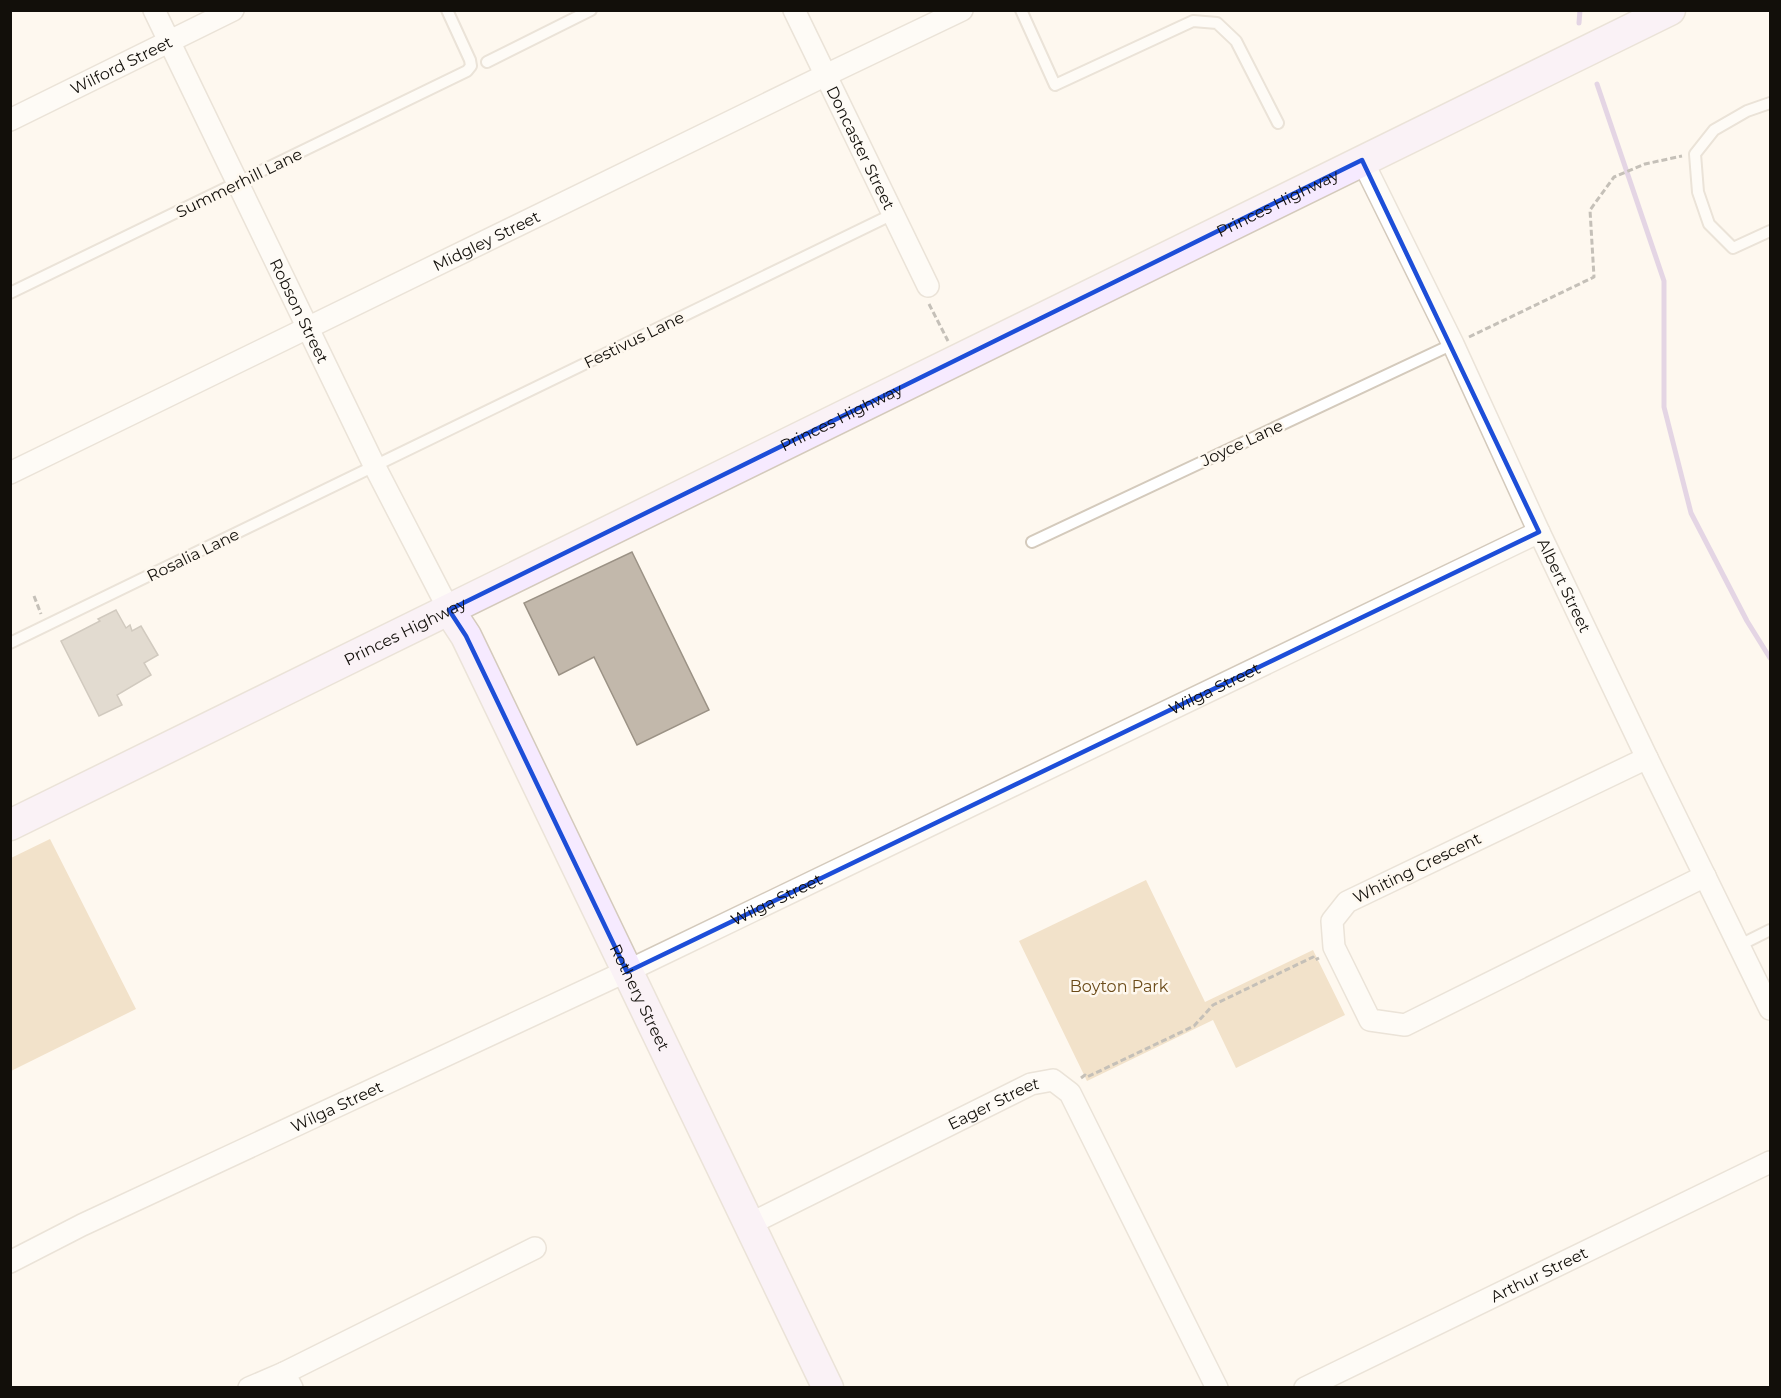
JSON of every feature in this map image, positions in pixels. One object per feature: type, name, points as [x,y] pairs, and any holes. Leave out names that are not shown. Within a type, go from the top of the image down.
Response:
[{"type":"main road","name":"Princes Highway","points":[[10,825],[1670,10]]},
{"type":"main road","name":"Rothery Street","points":[[449,610],[466,636],[828,1388]]},
{"type":"street","name":"Robson Street","points":[[154,10],[375,467],[449,610]]},
{"type":"street","name":"Wilford Street","points":[[10,120],[233,10]]},
{"type":"street","name":"Doncaster Street","points":[[794,10],[893,214],[928,294]]},
{"type":"street","name":"Midgley Street","points":[[10,473],[826,75],[929,17],[962,10]]},
{"type":"street","name":"Albert Street","points":[[1362,160],[1453,344],[1539,532],[1770,1009]]},
{"type":"street","name":"Wilga Street","points":[[10,1263],[82,1225],[627,972],[1539,532]]},
{"type":"street","name":"Whiting Crescent","points":[[1647,758],[1347,902],[1332,921],[1335,949],[1370,1020],[1405,1025],[1705,876]]},
{"type":"street","name":"Eager Street","points":[[750,1224],[1031,1084],[1053,1080],[1070,1093],[1216,1388]]},
{"type":"street","name":"Arthur Street","points":[[1305,1388],[1770,1162]]},
{"type":"street","points":[[249,1388],[288,1380],[535,1248]]},
{"type":"lane","name":"Summerhill Lane","points":[[10,292],[467,71],[471,66],[470,60],[447,10]]},
{"type":"lane","points":[[487,62],[591,10]]},
{"type":"lane","points":[[1021,10],[1056,85],[1193,21],[1217,23],[1236,41],[1278,123]]},
{"type":"lane","points":[[1770,103],[1747,111],[1714,130],[1695,154],[1698,192],[1709,224],[1732,248],[1770,231]]},
{"type":"lane","name":"Festivus Lane","points":[[375,467],[893,214]]},
{"type":"lane","name":"Joyce Lane","points":[[1032,542],[1453,344]]},
{"type":"lane","name":"Rosalia Lane","points":[[10,643],[375,467]]},
{"type":"lane","points":[[1740,945],[1770,930]]},
{"type":"path","points":[[1453,344],[1594,277],[1590,210],[1614,177],[1645,164],[1695,154]]},
{"type":"path","points":[[928,294],[948,342]]},
{"type":"path","points":[[34,596],[41,614],[49,616]]},
{"type":"path","points":[[1075,1083],[1085,1075],[1087,1077],[1194,1026],[1213,1005],[1313,957],[1314,960],[1335,949]]},
{"type":"highlighted area","points":[[1362,160],[1539,532],[627,972],[466,636],[449,610]]},
{"type":"green space","points":[[50,839],[136,1009],[11,1071],[11,858]]},
{"type":"green space","name":"Boyton Park","points":[[1146,880],[1205,1002],[1313,950],[1345,1015],[1236,1068],[1213,1020],[1087,1081],[1019,941]]},
{"type":"building","points":[[632,552],[709,710],[637,745],[594,657],[559,675],[524,603]]},
{"type":"building","points":[[116,610],[126,628],[130,625],[132,631],[141,626],[158,655],[144,663],[151,675],[117,695],[122,705],[99,716],[61,641]]},
{"type":"waterway","points":[[1579,23],[1580,10]]},
{"type":"waterway","points":[[1597,84],[1664,281],[1664,407],[1691,513],[1747,621],[1770,658]]}]
